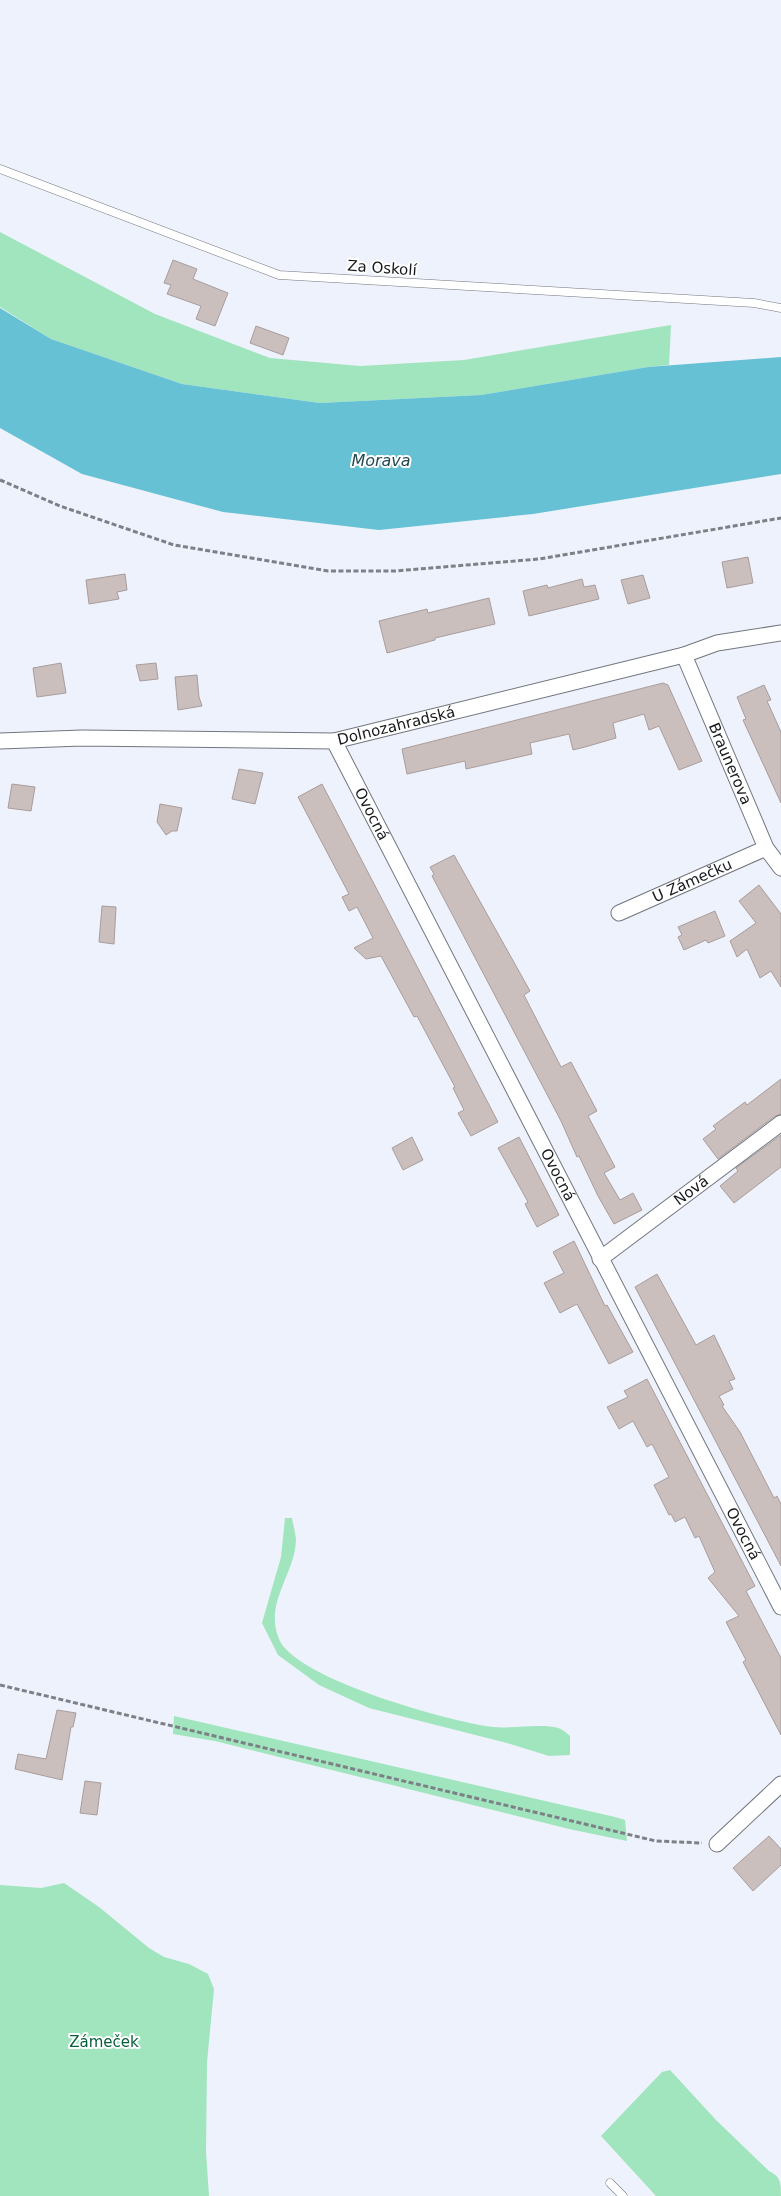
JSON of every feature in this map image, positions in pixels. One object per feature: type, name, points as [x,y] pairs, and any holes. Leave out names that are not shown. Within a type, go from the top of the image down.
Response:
[{"type":"street","name":"Dolnozahradská","points":[[0,741],[82,738],[334,741],[684,655],[717,643],[781,633]]},
{"type":"street","name":"Braunerova","points":[[684,655],[766,848],[781,868]]},
{"type":"street","name":"Ovocná","points":[[334,741],[781,1608]]},
{"type":"street","name":"U Zámečku","points":[[619,913],[766,848]]},
{"type":"street","name":"Nová","points":[[600,1258],[781,1123]]},
{"type":"street","points":[[717,1844],[781,1784]]},
{"type":"lane","name":"Za Oskolí","points":[[0,169],[278,275],[754,303],[781,308]]},
{"type":"lane","points":[[610,2182],[623,2196]]},
{"type":"path","points":[[0,480],[60,506],[174,545],[328,571],[395,571],[539,559],[781,518]]},
{"type":"path","points":[[0,1685],[656,1841],[717,1844]]},
{"type":"green space","points":[[0,232],[155,314],[270,358],[360,366],[464,360],[671,325],[669,365],[481,395],[320,403],[182,384],[51,339],[0,307]]},
{"type":"green space","points":[[285,1518],[292,1518],[296,1541],[294,1554],[277,1601],[275,1626],[279,1639],[291,1654],[313,1669],[343,1683],[411,1708],[493,1727],[544,1726],[560,1729],[570,1736],[570,1755],[549,1756],[507,1743],[369,1708],[319,1685],[278,1655],[262,1623],[281,1557]]},
{"type":"green space","points":[[174,1716],[615,1817],[625,1820],[627,1841],[569,1829],[215,1741],[173,1734]]},
{"type":"green space","name":"Zámeček","points":[[64,1883],[99,1907],[149,1948],[164,1957],[189,1964],[208,1974],[214,1989],[207,2062],[206,2152],[209,2196],[0,2196],[0,1885],[41,1888]]},
{"type":"green space","points":[[670,2070],[716,2120],[778,2178],[781,2196],[656,2196],[601,2136],[662,2072]]},
{"type":"water","name":"Morava","points":[[0,308],[51,339],[182,384],[320,403],[481,395],[648,367],[781,357],[781,474],[533,514],[379,530],[223,512],[82,474],[0,428]]},
{"type":"building","points":[[173,260],[197,269],[193,279],[228,293],[215,326],[196,319],[201,306],[167,294],[171,285],[164,283]]},
{"type":"building","points":[[256,326],[289,338],[283,355],[250,343]]},
{"type":"building","points":[[748,557],[753,583],[727,588],[722,562]]},
{"type":"building","points":[[125,574],[127,590],[117,592],[119,599],[89,604],[86,580]]},
{"type":"building","points":[[643,575],[650,598],[628,604],[621,580]]},
{"type":"building","points":[[582,579],[584,587],[595,585],[599,599],[529,616],[523,591],[547,585],[548,588]]},
{"type":"building","points":[[489,598],[495,624],[435,638],[435,640],[387,653],[379,621],[427,609],[428,613]]},
{"type":"building","points":[[61,663],[66,693],[37,697],[33,668]]},
{"type":"building","points":[[156,663],[158,679],[140,681],[136,665]]},
{"type":"building","points":[[197,675],[199,697],[202,706],[178,710],[175,677]]},
{"type":"building","points":[[663,683],[668,685],[702,761],[679,770],[659,726],[649,730],[644,714],[613,723],[616,738],[585,747],[573,750],[569,734],[530,743],[532,754],[466,769],[465,761],[407,774],[402,749]]},
{"type":"building","points":[[764,685],[771,700],[767,701],[781,732],[781,803],[743,720],[746,719],[737,697]]},
{"type":"building","points":[[239,769],[263,773],[255,804],[232,799]]},
{"type":"building","points":[[12,784],[35,787],[31,811],[8,808]]},
{"type":"building","points":[[322,784],[498,1122],[471,1136],[458,1113],[464,1110],[453,1088],[455,1087],[417,1016],[414,1017],[381,956],[366,959],[354,948],[373,938],[357,907],[349,911],[342,897],[349,894],[298,797]]},
{"type":"building","points":[[160,804],[182,808],[177,831],[172,831],[166,835],[157,822]]},
{"type":"building","points":[[454,855],[530,991],[524,995],[561,1067],[571,1062],[597,1111],[588,1116],[615,1167],[604,1173],[620,1200],[633,1193],[642,1210],[614,1224],[579,1156],[577,1157],[561,1121],[432,876],[434,874],[430,867]]},
{"type":"building","points":[[759,885],[781,914],[781,987],[771,971],[760,978],[747,949],[737,957],[730,941],[756,923],[739,901]]},
{"type":"building","points":[[102,906],[116,907],[114,944],[99,942]]},
{"type":"building","points":[[715,911],[725,936],[708,943],[706,940],[684,950],[678,937],[682,935],[678,927]]},
{"type":"building","points":[[781,1079],[781,1114],[775,1116],[718,1159],[703,1139],[716,1129],[713,1126],[745,1102],[747,1105]]},
{"type":"building","points":[[781,1135],[781,1167],[734,1203],[720,1186],[738,1171],[736,1168]]},
{"type":"building","points":[[412,1137],[423,1160],[403,1170],[392,1148]]},
{"type":"building","points":[[519,1137],[559,1215],[537,1227],[525,1204],[528,1202],[498,1148]]},
{"type":"building","points":[[574,1241],[605,1306],[607,1305],[633,1352],[609,1364],[577,1304],[560,1313],[544,1283],[564,1273],[553,1252]]},
{"type":"building","points":[[657,1274],[696,1345],[714,1335],[735,1379],[729,1381],[733,1389],[719,1396],[724,1405],[722,1406],[740,1432],[774,1498],[777,1496],[781,1504],[781,1566],[635,1287]]},
{"type":"building","points":[[647,1379],[755,1586],[746,1591],[781,1658],[781,1735],[743,1662],[746,1660],[726,1622],[739,1616],[708,1578],[715,1572],[699,1536],[695,1538],[685,1517],[675,1522],[671,1514],[669,1515],[654,1485],[669,1477],[652,1444],[647,1447],[633,1421],[619,1429],[607,1407],[628,1397],[624,1391]]},
{"type":"building","points":[[57,1710],[76,1713],[73,1727],[71,1727],[62,1780],[15,1769],[18,1754],[46,1759]]},
{"type":"building","points":[[85,1781],[101,1783],[97,1815],[80,1813]]},
{"type":"building","points":[[769,1836],[781,1849],[781,1865],[753,1891],[733,1868]]}]
